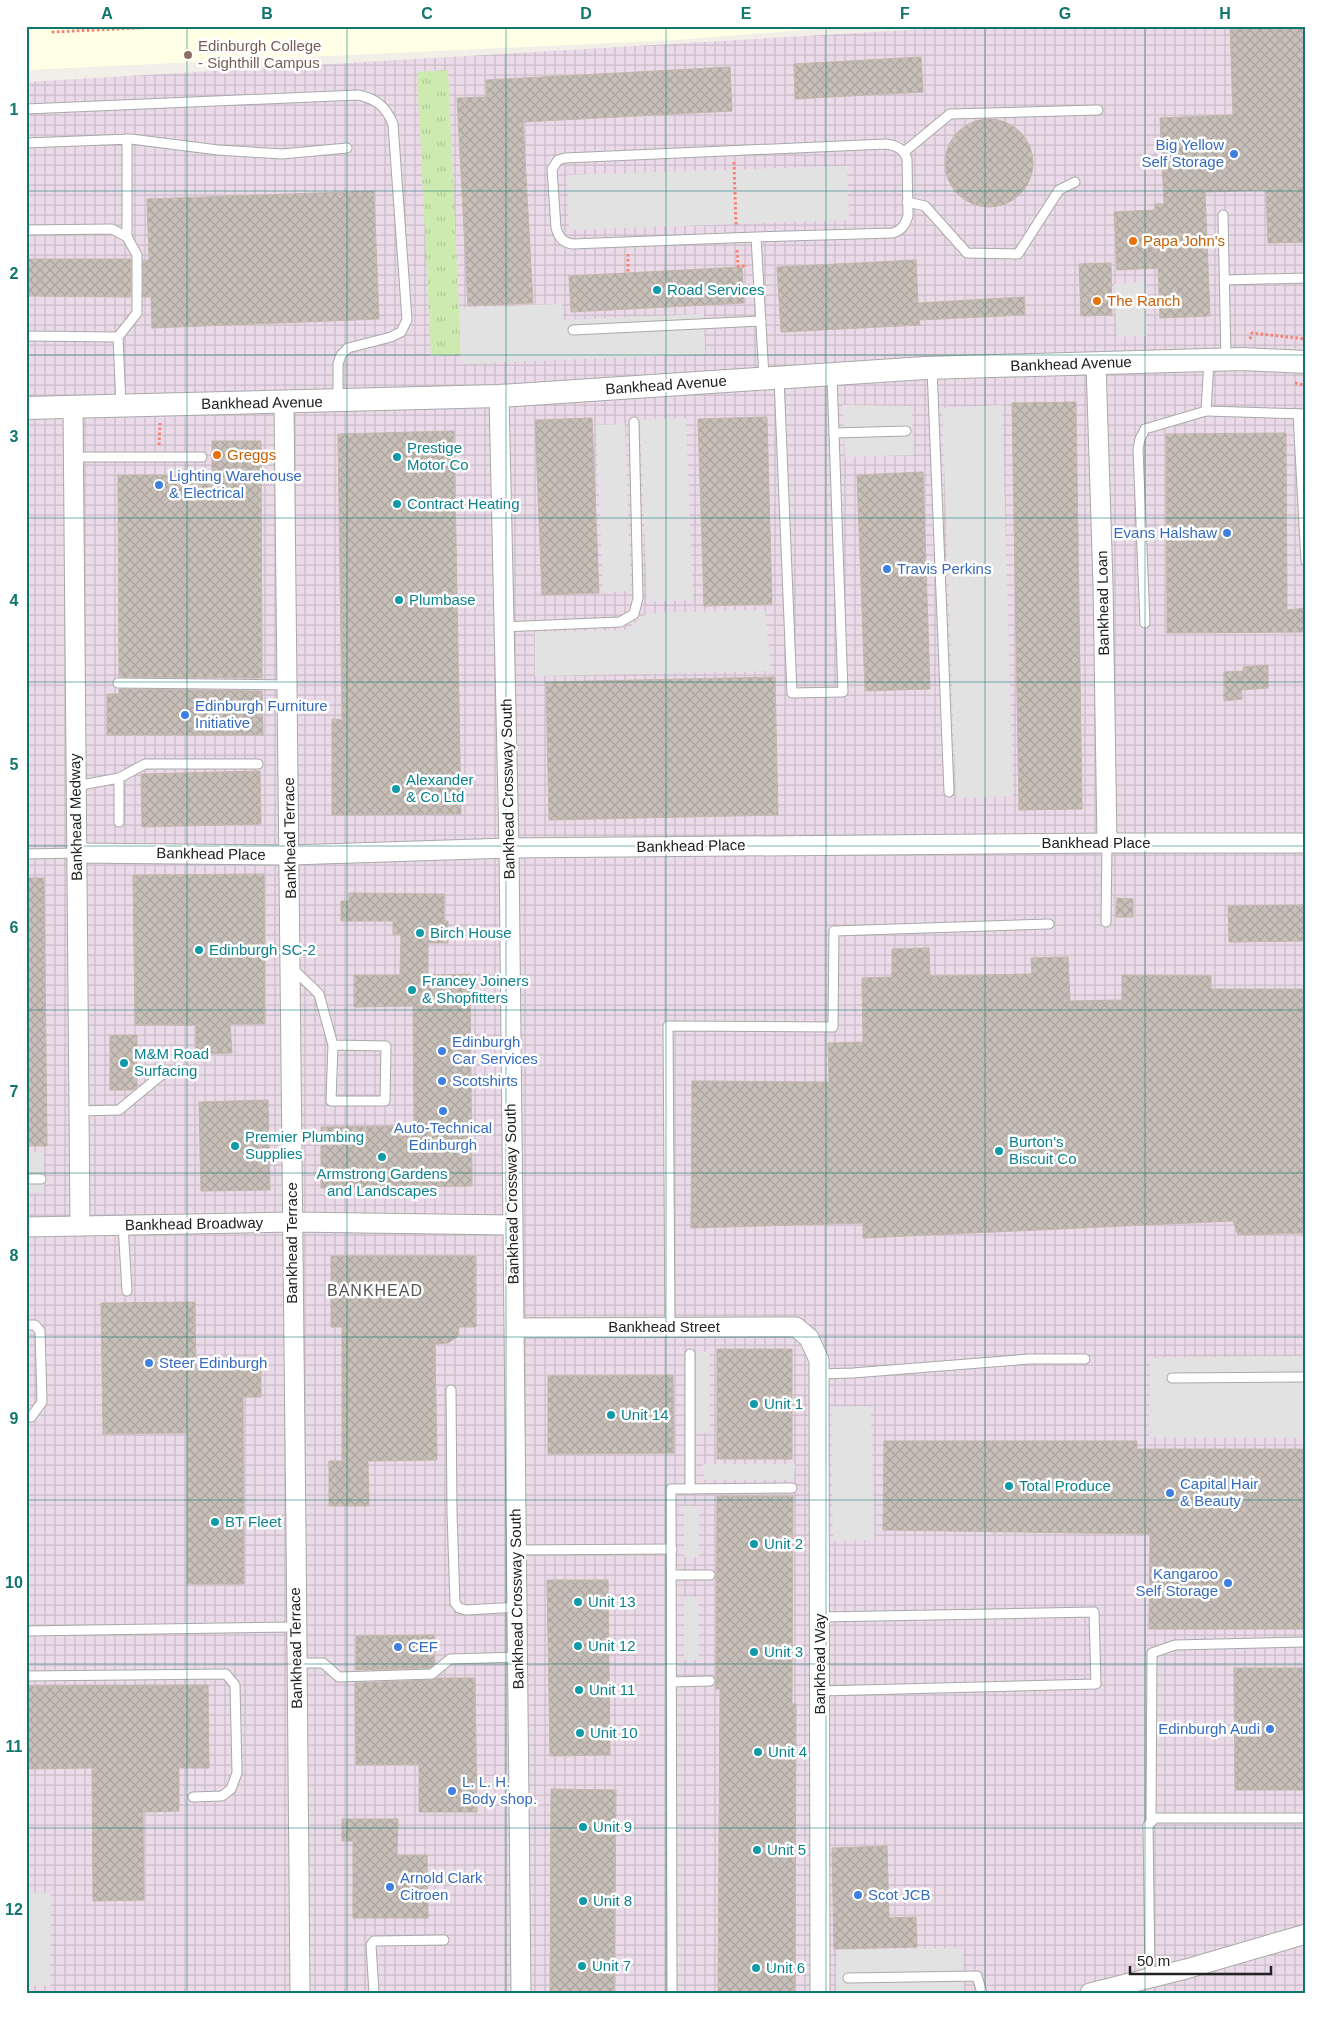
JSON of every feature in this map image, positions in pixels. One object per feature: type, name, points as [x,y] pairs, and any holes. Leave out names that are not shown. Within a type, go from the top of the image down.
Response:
[{"type":"street","name":"Bankhead Avenue","points":[[26,408],[284,403],[498,396],[932,368],[1218,360],[1306,362]]},
{"type":"street","name":"Bankhead Loan","points":[[1096,363],[1108,843]]},
{"type":"street","name":"Bankhead Crossway South","points":[[498,396],[509,848],[521,1993]]},
{"type":"street","name":"Bankhead Terrace","points":[[284,403],[291,855],[292,1222],[300,1993]]},
{"type":"street","name":"Bankhead Medway","points":[[73,407],[80,1226]]},
{"type":"street","name":"Bankhead Place","points":[[77,853],[291,855],[509,848],[1306,843]]},
{"type":"street","name":"Bankhead Broadway","points":[[26,1227],[292,1222],[512,1225]]},
{"type":"street","name":"Bankhead Street","points":[[515,1328],[796,1327],[809,1338]]},
{"type":"street","name":"Bankhead Way","points":[[809,1338],[820,1360],[820,1993]]},
{"type":"street","points":[[1090,1993],[1306,1934]]},
{"type":"lane","points":[[26,109],[358,94],[379,102],[388,112],[393,124],[406,320],[401,332],[391,337],[348,348],[342,355],[338,364],[338,401]]},
{"type":"lane","points":[[904,152],[950,114],[1098,110]]},
{"type":"lane","points":[[26,143],[127,139],[218,150],[282,154],[347,148]]},
{"type":"lane","points":[[122,406],[118,337],[137,313],[137,255],[127,237],[127,139]]},
{"type":"lane","points":[[886,144],[897,146],[904,152],[907,159],[906,224],[900,231],[893,233],[572,244],[565,242],[559,237],[556,228],[551,174],[554,164],[565,158],[734,150],[886,144]]},
{"type":"lane","points":[[907,202],[925,206],[967,253],[1018,254],[1059,190],[1075,182]]},
{"type":"lane","points":[[1206,412],[1218,360],[1224,280],[1223,215]]},
{"type":"lane","points":[[26,230],[112,229],[127,237]]},
{"type":"lane","points":[[756,237],[761,321],[772,378],[792,693],[842,692],[832,375]]},
{"type":"lane","points":[[1224,280],[1306,278]]},
{"type":"lane","points":[[573,330],[761,321]]},
{"type":"lane","points":[[26,336],[118,337]]},
{"type":"lane","points":[[932,368],[949,792]]},
{"type":"lane","points":[[1145,623],[1138,449],[1145,429],[1206,412],[1302,414],[1306,561]]},
{"type":"lane","points":[[504,627],[620,622],[634,614],[638,598],[634,422]]},
{"type":"lane","points":[[834,433],[906,431]]},
{"type":"lane","points":[[73,457],[202,457]]},
{"type":"lane","points":[[118,682],[288,685]]},
{"type":"lane","points":[[76,786],[119,778],[145,764],[258,764]]},
{"type":"lane","points":[[118,822],[119,778]]},
{"type":"lane","points":[[1106,922],[1108,843]]},
{"type":"lane","points":[[26,854],[77,853]]},
{"type":"lane","points":[[670,1327],[668,1026],[833,1027],[834,931],[1049,924]]},
{"type":"lane","points":[[291,968],[320,994],[332,1045],[332,1101],[385,1101],[386,1046],[332,1045]]},
{"type":"lane","points":[[79,1111],[119,1110],[160,1076]]},
{"type":"lane","points":[[26,1179],[41,1179]]},
{"type":"lane","points":[[123,1225],[127,1291]]},
{"type":"lane","points":[[26,1325],[35,1325],[40,1331],[42,1402],[31,1417],[26,1417]]},
{"type":"lane","points":[[690,1354],[690,1489]]},
{"type":"lane","points":[[820,1374],[1030,1359],[1085,1359]]},
{"type":"lane","points":[[1172,1378],[1306,1376]]},
{"type":"lane","points":[[452,1390],[452,1513],[455,1603],[459,1608],[466,1610],[517,1607]]},
{"type":"lane","points":[[672,1993],[671,1489],[792,1488]]},
{"type":"lane","points":[[516,1550],[672,1549]]},
{"type":"lane","points":[[672,1575],[710,1575]]},
{"type":"lane","points":[[820,1617],[1094,1612],[1096,1684],[820,1691]]},
{"type":"lane","points":[[26,1631],[296,1627]]},
{"type":"lane","points":[[1151,1821],[1152,1653],[1175,1645],[1306,1642]]},
{"type":"lane","points":[[296,1663],[323,1663],[339,1677],[432,1674],[450,1659],[518,1657]]},
{"type":"lane","points":[[26,1676],[226,1674],[235,1685],[237,1773],[231,1789],[222,1796],[193,1797]]},
{"type":"lane","points":[[672,1682],[710,1682]]},
{"type":"lane","points":[[1150,1978],[1148,1826],[1151,1821],[1155,1818],[1306,1818]]},
{"type":"lane","points":[[374,1993],[371,1945],[374,1941],[444,1940]]},
{"type":"lane","points":[[848,1978],[977,1976],[982,1993]]},
{"type":"path","points":[[54,26],[54,32],[178,26]]},
{"type":"path","points":[[734,150],[738,266],[744,266],[744,274],[758,273]]},
{"type":"path","points":[[160,426],[160,438]]},
{"type":"path","points":[[448,932],[510,930]]},
{"type":"shaded area","name":"Edinburgh College - Sighthill Campus","points":[[26,26],[855,26],[674,40],[26,70]]},
{"type":"shaded area","points":[[976,26],[1306,26],[1306,1993],[26,1993],[26,82]]},
{"type":"shaded area","points":[[847,166],[849,220],[569,230],[567,175]]},
{"type":"shaded area","points":[[1144,282],[1147,336],[1117,337],[1114,284]]},
{"type":"shaded area","points":[[562,304],[563,320],[704,314],[705,354],[461,364],[459,308]]},
{"type":"shaded area","points":[[843,405],[912,406],[913,455],[845,457]]},
{"type":"shaded area","points":[[1002,405],[1013,796],[956,798],[942,408]]},
{"type":"shaded area","points":[[686,418],[693,600],[647,602],[640,420]]},
{"type":"shaded area","points":[[625,424],[631,591],[603,593],[596,425]]},
{"type":"shaded area","points":[[765,610],[771,671],[535,676],[535,632],[626,630],[647,613]]},
{"type":"shaded area","points":[[44,1152],[44,1193],[26,1193],[26,1153]]},
{"type":"shaded area","points":[[696,1352],[710,1352],[710,1433],[696,1433]]},
{"type":"shaded area","points":[[1306,1356],[1306,1438],[1149,1437],[1150,1358]]},
{"type":"shaded area","points":[[871,1406],[874,1540],[833,1541],[831,1407]]},
{"type":"shaded area","points":[[703,1464],[795,1464],[794,1480],[704,1480]]},
{"type":"shaded area","points":[[684,1506],[699,1506],[699,1557],[684,1557]]},
{"type":"shaded area","points":[[684,1597],[698,1597],[699,1660],[684,1660]]},
{"type":"shaded area","points":[[26,1893],[51,1893],[50,1986],[26,1986]]},
{"type":"shaded area","points":[[962,1948],[964,1993],[836,1993],[837,1950]]},
{"type":"green space","points":[[448,70],[461,354],[431,356],[417,72]]},
{"type":"building","points":[[1230,26],[1306,26],[1306,242],[1268,243],[1266,190],[1205,192],[1210,316],[1160,318],[1158,268],[1117,270],[1114,212],[1155,210],[1155,204],[1164,204],[1160,118],[1233,115]]},
{"type":"building","points":[[921,57],[923,92],[795,99],[794,64]]},
{"type":"building","points":[[730,67],[732,111],[523,122],[533,303],[468,306],[457,98],[487,97],[486,80]]},
{"type":"building","points":[[989,119],[1006,122],[1020,132],[1030,146],[1033,163],[1030,180],[1020,194],[1006,204],[989,207],[972,204],[958,194],[948,180],[945,163],[948,146],[958,132],[972,122]]},
{"type":"building","points":[[374,191],[379,319],[152,328],[151,297],[143,297],[143,260],[149,260],[147,199]]},
{"type":"building","points":[[26,259],[131,259],[131,297],[26,296]]},
{"type":"building","points":[[916,260],[918,303],[1024,297],[1025,315],[919,320],[920,325],[781,332],[777,267]]},
{"type":"building","points":[[1111,263],[1112,315],[1081,316],[1079,264]]},
{"type":"building","name":"Road Services","points":[[742,267],[744,303],[571,312],[569,276]]},
{"type":"building","points":[[1076,402],[1082,809],[1019,810],[1012,403]]},
{"type":"building","points":[[767,417],[772,604],[704,606],[698,419]]},
{"type":"building","points":[[592,418],[599,593],[542,595],[535,420]]},
{"type":"building","points":[[454,431],[461,814],[332,815],[332,719],[342,720],[338,434]]},
{"type":"building","name":"Evans Halshaw","points":[[1286,433],[1287,610],[1306,608],[1306,632],[1167,633],[1166,434]]},
{"type":"building","points":[[212,441],[261,441],[262,678],[119,677],[118,475],[212,475]]},
{"type":"building","points":[[923,472],[930,689],[865,691],[857,475]]},
{"type":"building","points":[[1268,665],[1268,688],[1241,690],[1242,699],[1224,701],[1224,672],[1244,671],[1243,667]]},
{"type":"building","points":[[775,677],[778,815],[549,820],[546,682]]},
{"type":"building","name":"Edinburgh Furniture Initiative","points":[[119,689],[262,691],[263,735],[107,735],[107,694],[119,694]]},
{"type":"building","name":"Edinburgh Furniture Initiative","points":[[260,771],[261,824],[142,827],[141,774]]},
{"type":"building","name":"Edinburgh SC-2","points":[[264,874],[265,1024],[230,1024],[232,1053],[196,1054],[196,1025],[135,1025],[133,875]]},
{"type":"building","points":[[26,878],[44,878],[47,1146],[26,1146]]},
{"type":"building","points":[[349,893],[444,894],[444,921],[448,921],[448,943],[428,943],[428,975],[470,974],[472,1186],[321,1188],[321,1127],[414,1126],[413,1006],[354,1007],[354,975],[400,975],[401,934],[393,934],[393,921],[341,921],[341,901],[349,901]]},
{"type":"building","points":[[1117,898],[1133,899],[1133,917],[1116,917]]},
{"type":"building","points":[[1304,905],[1305,941],[1229,942],[1228,906]]},
{"type":"building","name":"Burton's Biscuit Co","points":[[929,948],[930,976],[1032,974],[1031,958],[1068,957],[1070,1001],[1122,1000],[1122,975],[1211,976],[1211,989],[1306,989],[1306,1233],[1238,1235],[1233,1221],[863,1238],[863,1223],[691,1228],[692,1081],[829,1082],[828,1043],[863,1042],[862,978],[892,977],[892,949]]},
{"type":"building","name":"M&M Road Surfacing","points":[[110,1035],[137,1035],[137,1087],[133,1090],[110,1090]]},
{"type":"building","name":"Premier Plumbing Supplies","points":[[268,1100],[270,1190],[201,1191],[199,1102]]},
{"type":"building","points":[[331,1256],[476,1256],[476,1327],[459,1327],[458,1336],[448,1343],[435,1344],[437,1460],[368,1461],[369,1506],[329,1506],[329,1461],[342,1461],[342,1327],[331,1327]]},
{"type":"building","name":"Steer Edinburgh","points":[[195,1302],[196,1368],[243,1367],[243,1358],[261,1358],[261,1397],[243,1397],[244,1584],[187,1584],[187,1433],[103,1434],[101,1303]]},
{"type":"building","name":"Unit 1","points":[[717,1349],[792,1349],[792,1459],[717,1459]]},
{"type":"building","name":"Unit 14","points":[[673,1375],[674,1453],[548,1454],[548,1376]]},
{"type":"building","points":[[884,1441],[1137,1441],[1137,1449],[1306,1449],[1306,1629],[1149,1629],[1150,1534],[883,1530]]},
{"type":"building","points":[[717,1496],[793,1496],[792,1704],[796,1704],[795,1993],[718,1993],[720,1689],[716,1689]]},
{"type":"building","points":[[547,1580],[608,1580],[610,1755],[550,1756]]},
{"type":"building","points":[[434,1635],[434,1664],[430,1668],[356,1670],[356,1636]]},
{"type":"building","name":"Edinburgh Audi","points":[[1234,1668],[1306,1668],[1306,1790],[1235,1790]]},
{"type":"building","points":[[437,1678],[475,1678],[477,1812],[419,1812],[419,1764],[356,1765],[355,1683],[432,1680]]},
{"type":"building","points":[[208,1685],[209,1768],[179,1768],[179,1811],[143,1812],[144,1900],[93,1901],[92,1768],[26,1769],[26,1686]]},
{"type":"building","points":[[551,1789],[616,1790],[614,1993],[550,1993]]},
{"type":"building","name":"Arnold Clark Citroen","points":[[342,1819],[398,1819],[397,1855],[427,1855],[428,1918],[353,1918],[353,1841],[342,1841]]},
{"type":"building","points":[[887,1846],[889,1918],[916,1917],[917,1947],[834,1949],[832,1848]]},
{"type":"place","name":"Edinburgh College - Sighthill Campus","points":[[188,55]]},
{"type":"place","name":"Big Yellow Self Storage","points":[[1234,154]]},
{"type":"place","name":"Papa John's","points":[[1133,241]]},
{"type":"place","name":"Road Services","points":[[657,290]]},
{"type":"place","name":"The Ranch","points":[[1097,301]]},
{"type":"place","name":"Greggs","points":[[217,455]]},
{"type":"place","name":"Prestige Motor Co","points":[[397,457]]},
{"type":"place","name":"Lighting Warehouse & Electrical","points":[[159,485]]},
{"type":"place","name":"Contract Heating","points":[[397,504]]},
{"type":"place","name":"Evans Halshaw","points":[[1227,533]]},
{"type":"place","name":"Travis Perkins","points":[[887,569]]},
{"type":"place","name":"Plumbase","points":[[399,600]]},
{"type":"place","name":"Edinburgh Furniture Initiative","points":[[185,715]]},
{"type":"place","name":"Alexander & Co Ltd","points":[[396,789]]},
{"type":"place","name":"Birch House","points":[[420,933]]},
{"type":"place","name":"Edinburgh SC-2","points":[[199,950]]},
{"type":"place","name":"Francey Joiners & Shopfitters","points":[[412,990]]},
{"type":"place","name":"Edinburgh Car Services","points":[[442,1051]]},
{"type":"place","name":"M&M Road Surfacing","points":[[124,1063]]},
{"type":"place","name":"Scotshirts","points":[[442,1081]]},
{"type":"place","name":"Auto-Technical Edinburgh","points":[[443,1111]]},
{"type":"place","name":"Premier Plumbing Supplies","points":[[235,1146]]},
{"type":"place","name":"Burton's Biscuit Co","points":[[999,1151]]},
{"type":"place","name":"Armstrong Gardens and Landscapes","points":[[382,1157]]},
{"type":"place","name":"Steer Edinburgh","points":[[149,1363]]},
{"type":"place","name":"Unit 1","points":[[754,1404]]},
{"type":"place","name":"Unit 14","points":[[611,1415]]},
{"type":"place","name":"Total Produce","points":[[1009,1486]]},
{"type":"place","name":"Capital Hair & Beauty","points":[[1170,1493]]},
{"type":"place","name":"BT Fleet","points":[[215,1522]]},
{"type":"place","name":"Unit 2","points":[[754,1544]]},
{"type":"place","name":"Kangaroo Self Storage","points":[[1228,1583]]},
{"type":"place","name":"Unit 13","points":[[578,1602]]},
{"type":"place","name":"Unit 12","points":[[578,1646]]},
{"type":"place","name":"CEF","points":[[398,1647]]},
{"type":"place","name":"Unit 3","points":[[754,1652]]},
{"type":"place","name":"Unit 11","points":[[579,1690]]},
{"type":"place","name":"Edinburgh Audi","points":[[1270,1729]]},
{"type":"place","name":"Unit 10","points":[[580,1733]]},
{"type":"place","name":"Unit 4","points":[[758,1752]]},
{"type":"place","name":"L. L. H. Body shop.","points":[[452,1791]]},
{"type":"place","name":"Unit 9","points":[[583,1827]]},
{"type":"place","name":"Unit 5","points":[[757,1850]]},
{"type":"place","name":"Arnold Clark Citroen","points":[[390,1887]]},
{"type":"place","name":"Scot JCB","points":[[858,1895]]},
{"type":"place","name":"Unit 8","points":[[583,1901]]},
{"type":"place","name":"Unit 7","points":[[582,1966]]},
{"type":"place","name":"Unit 6","points":[[756,1968]]},
{"type":"district","name":"BANKHEAD","points":[[375,1290]]}]
